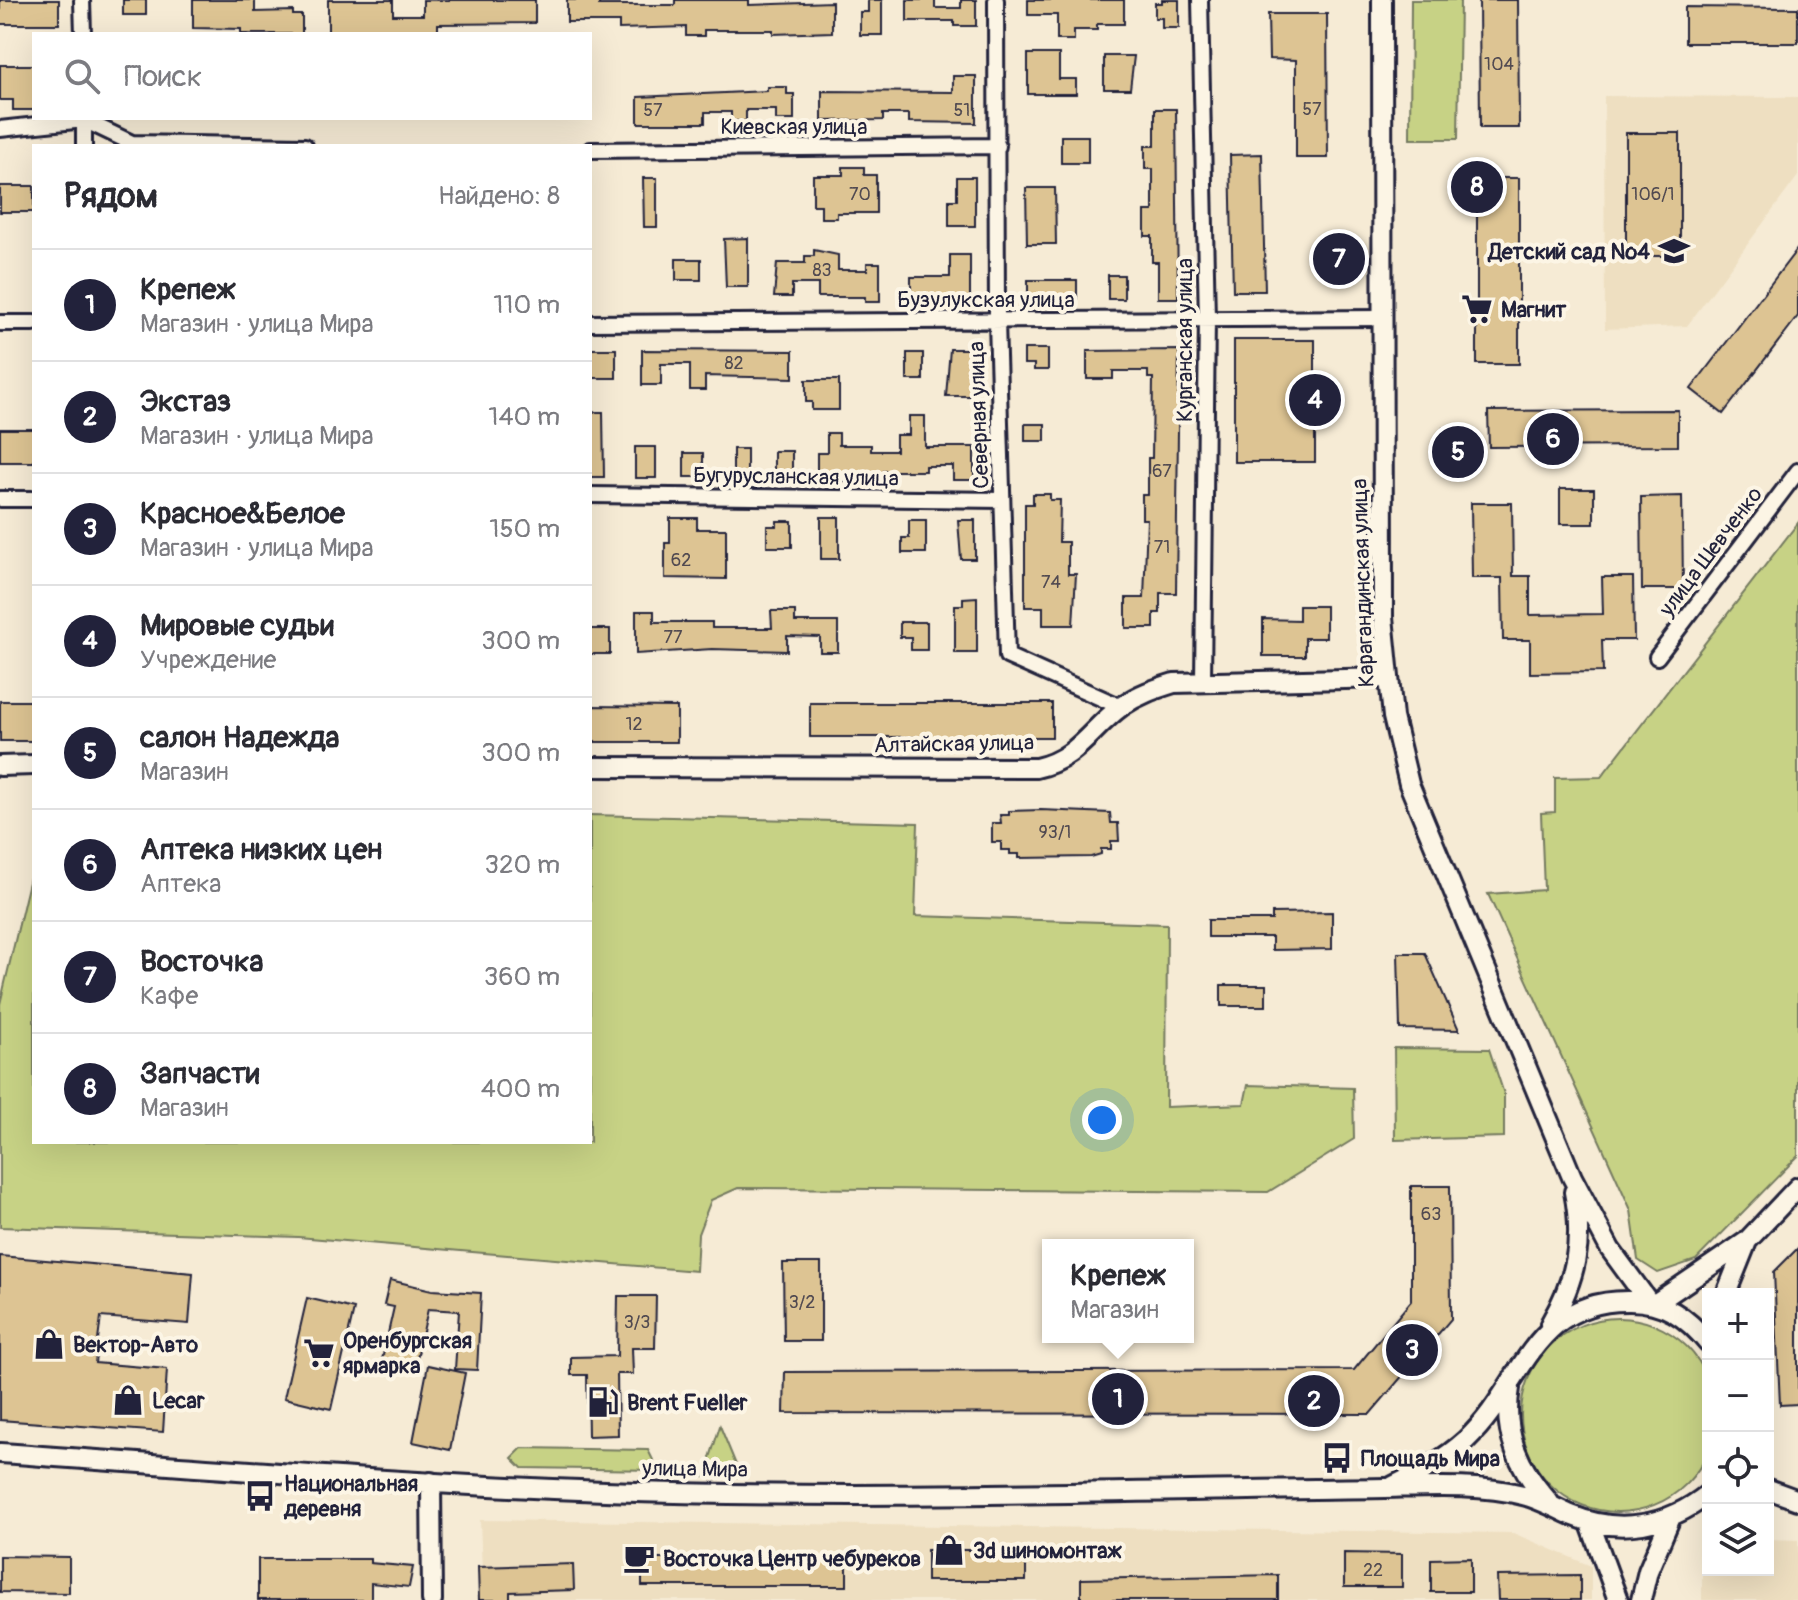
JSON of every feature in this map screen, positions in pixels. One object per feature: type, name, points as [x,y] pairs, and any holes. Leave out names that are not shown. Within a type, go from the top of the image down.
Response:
[{"type":"main road","name":"Карагандинская улица","points":[[1382,0],[1383,617],[1387,678],[1409,784],[1572,1177],[1610,1249],[1652,1302],[1676,1313],[1702,1337]]},
{"type":"main road","name":"Алтайская улица","points":[[592,767],[1036,768],[1059,763],[1121,707],[1145,692],[1174,683],[1387,678]]},
{"type":"main road","points":[[0,766],[32,765]]},
{"type":"main road","points":[[1544,1334],[1564,1300],[1580,1244],[1572,1177]]},
{"type":"main road","points":[[1390,1487],[1438,1463],[1467,1439],[1494,1408],[1527,1353],[1567,1315],[1592,1305],[1652,1302],[1747,1241],[1798,1187]]},
{"type":"main road","points":[[1728,1288],[1747,1241]]},
{"type":"main road","points":[[1512,1377],[1507,1406],[1509,1435],[1531,1482],[1551,1504]]},
{"type":"main road","name":"улица Мира","points":[[0,1453],[607,1491],[756,1493],[1390,1487],[1493,1491],[1521,1494],[1589,1521],[1614,1526],[1642,1525],[1699,1507]]},
{"type":"main road","points":[[431,1482],[432,1600]]},
{"type":"main road","points":[[1774,1491],[1798,1500]]},
{"type":"main road","points":[[1774,1500],[1798,1500]]},
{"type":"main road","points":[[1641,1600],[1648,1571],[1671,1517]]},
{"type":"main road","points":[[1589,1521],[1618,1600]]},
{"type":"street","points":[[82,0],[83,32]]},
{"type":"street","name":"Северная улица","points":[[996,0],[997,322],[1007,656],[1121,707]]},
{"type":"street","name":"Курганская улица","points":[[1200,0],[1207,318],[1203,681]]},
{"type":"street","points":[[0,129],[76,120]]},
{"type":"street","points":[[84,120],[84,144]]},
{"type":"street","points":[[86,120],[132,143],[190,144]]},
{"type":"street","name":"Киевская улица","points":[[592,150],[998,146]]},
{"type":"street","name":"Бузулукская улица","points":[[592,323],[1382,318]]},
{"type":"street","points":[[0,323],[32,323]]},
{"type":"street","name":"улица Шевченко","points":[[1657,657],[1798,471]]},
{"type":"street","name":"Бугурусланская улица","points":[[592,495],[1002,500]]},
{"type":"street","points":[[0,499],[32,499]]},
{"type":"shaded area","name":"Детский сад №4","points":[[1604,96],[1798,97],[1798,176],[1687,326],[1605,329]]},
{"type":"shaded area","points":[[480,1520],[1513,1533],[1591,1566],[1591,1600],[483,1600]]},
{"type":"shaded area","points":[[1774,1539],[1798,1540],[1798,1600],[1702,1600],[1702,1576],[1774,1576]]},
{"type":"green space","points":[[1411,0],[1460,0],[1458,139],[1410,139]]},
{"type":"green space","points":[[1798,523],[1798,1156],[1696,1260],[1658,1273],[1638,1260],[1631,1210],[1488,894],[1544,890],[1541,813],[1555,812],[1555,778],[1601,777]]},
{"type":"green space","points":[[592,815],[918,823],[915,916],[1167,924],[1166,1107],[1244,1104],[1248,1085],[1353,1088],[1354,1139],[1268,1192],[738,1188],[711,1200],[698,1234],[696,1271],[298,1237],[0,1227],[0,1004],[32,869],[32,1144],[592,1144]]},
{"type":"green space","points":[[1394,1048],[1489,1049],[1504,1094],[1504,1137],[1395,1140]]},
{"type":"green space","points":[[1599,1320],[1637,1320],[1672,1334],[1702,1367],[1702,1463],[1687,1484],[1672,1496],[1637,1510],[1599,1510],[1564,1496],[1537,1469],[1523,1434],[1523,1396],[1537,1361],[1564,1334]]},
{"type":"green space","points":[[720,1426],[741,1477],[704,1477]]},
{"type":"green space","points":[[522,1448],[648,1450],[658,1470],[522,1468],[512,1458]]},
{"type":"building","points":[[0,0],[59,0],[59,24],[0,24]]},
{"type":"building","points":[[123,0],[146,0],[146,15],[123,15]]},
{"type":"building","points":[[193,0],[255,0],[255,12],[293,11],[293,15],[302,15],[302,32],[193,28]]},
{"type":"building","points":[[328,0],[393,0],[393,15],[423,15],[423,0],[535,0],[535,23],[438,24],[438,32],[328,32]]},
{"type":"building","points":[[567,0],[599,0],[599,5],[675,5],[675,0],[749,0],[749,5],[832,2],[832,32],[773,34],[773,30],[704,30],[704,36],[686,36],[686,27],[619,29],[619,22],[567,22]]},
{"type":"building","points":[[868,0],[882,0],[882,35],[860,35],[860,12],[868,12]]},
{"type":"building","points":[[907,0],[935,0],[935,8],[961,8],[961,0],[976,0],[976,26],[954,26],[954,21],[907,21]]},
{"type":"building","points":[[1028,0],[1124,0],[1124,24],[1097,24],[1097,30],[1074,30],[1074,40],[1057,40],[1057,15],[1028,15]]},
{"type":"building","points":[[1162,0],[1179,0],[1179,28],[1162,28],[1162,18],[1155,18],[1155,3],[1162,3]]},
{"type":"building","points":[[1479,0],[1518,0],[1519,128],[1480,128]]},
{"type":"building","points":[[1685,7],[1798,8],[1798,43],[1685,43]]},
{"type":"building","points":[[1268,14],[1327,14],[1328,158],[1296,158],[1296,60],[1269,59]]},
{"type":"building","points":[[1028,54],[1059,54],[1059,79],[1076,79],[1076,94],[1028,94]]},
{"type":"building","points":[[1104,56],[1134,56],[1130,89],[1104,89]]},
{"type":"building","points":[[0,65],[32,65],[32,110],[13,110],[13,100],[0,100]]},
{"type":"building","points":[[953,76],[976,76],[976,123],[909,122],[909,114],[883,114],[883,120],[822,121],[822,91],[953,92]]},
{"type":"building","points":[[767,87],[787,87],[787,94],[794,94],[794,120],[776,120],[776,110],[746,110],[746,121],[731,121],[731,112],[705,112],[705,123],[638,123],[638,97],[767,91]]},
{"type":"building","points":[[1155,109],[1176,109],[1178,298],[1158,298],[1158,262],[1152,262],[1152,236],[1145,236],[1145,211],[1153,211],[1153,169],[1145,169],[1145,146],[1155,146]]},
{"type":"building","points":[[1626,133],[1680,133],[1680,256],[1626,256]]},
{"type":"building","points":[[1061,136],[1088,136],[1088,163],[1061,163]]},
{"type":"building","points":[[1262,154],[1265,291],[1233,291],[1230,155]]},
{"type":"building","points":[[843,167],[864,167],[864,175],[876,175],[876,213],[837,213],[837,218],[821,218],[821,205],[813,205],[813,175],[843,175]]},
{"type":"building","points":[[957,177],[975,177],[975,226],[949,226],[949,200],[957,200]]},
{"type":"building","points":[[643,178],[657,178],[657,227],[644,227]]},
{"type":"building","points":[[1477,178],[1519,178],[1519,364],[1477,364]]},
{"type":"building","points":[[0,186],[32,186],[32,212],[0,212]]},
{"type":"building","points":[[1026,188],[1055,188],[1056,244],[1027,244]]},
{"type":"building","points":[[748,238],[748,287],[726,287],[724,239]]},
{"type":"building","points":[[1798,248],[1798,316],[1723,414],[1691,389]]},
{"type":"building","points":[[814,250],[838,255],[838,270],[867,270],[867,263],[880,263],[880,302],[865,302],[865,297],[818,297],[818,284],[792,284],[792,297],[774,297],[777,263],[805,263],[805,256],[814,256]]},
{"type":"building","points":[[950,255],[970,255],[970,305],[950,305],[950,300],[911,300],[911,277],[950,277]]},
{"type":"building","points":[[676,259],[701,259],[701,280],[676,280]]},
{"type":"building","points":[[1108,275],[1124,275],[1124,299],[1108,299]]},
{"type":"building","points":[[1028,280],[1077,280],[1077,299],[1028,299]]},
{"type":"building","points":[[1234,340],[1315,340],[1315,462],[1234,462]]},
{"type":"building","points":[[592,349],[616,349],[616,378],[592,378]]},
{"type":"building","points":[[950,349],[977,349],[977,396],[946,396]]},
{"type":"building","points":[[1024,349],[1048,349],[1048,370],[1034,370],[1034,364],[1024,364]]},
{"type":"building","points":[[642,350],[793,351],[793,378],[705,376],[705,390],[690,390],[690,364],[661,364],[661,385],[642,385]]},
{"type":"building","points":[[1179,350],[1176,593],[1160,593],[1160,613],[1154,613],[1154,628],[1126,628],[1126,598],[1144,598],[1147,519],[1142,519],[1142,495],[1148,495],[1148,458],[1152,458],[1153,378],[1148,378],[1148,371],[1113,371],[1113,379],[1087,379],[1087,351]]},
{"type":"building","points":[[907,353],[923,353],[923,380],[907,380]]},
{"type":"building","points":[[806,380],[839,380],[839,410],[812,410],[812,402],[806,402]]},
{"type":"building","points":[[1678,410],[1678,446],[1489,447],[1488,411]]},
{"type":"building","points":[[592,412],[603,412],[604,477],[592,477]]},
{"type":"building","points":[[909,416],[925,416],[925,447],[974,447],[974,480],[953,480],[953,466],[925,466],[925,471],[883,471],[883,481],[817,481],[817,453],[827,453],[827,433],[839,433],[839,445],[871,445],[871,451],[896,451],[896,435],[909,435]]},
{"type":"building","points":[[1025,424],[1045,424],[1045,441],[1025,441]]},
{"type":"building","points":[[1443,428],[1462,428],[1463,457],[1443,457]]},
{"type":"building","points":[[0,429],[32,429],[32,462],[0,462]]},
{"type":"building","points":[[635,447],[656,447],[656,478],[635,478]]},
{"type":"building","points":[[733,449],[747,449],[747,480],[733,480]]},
{"type":"building","points":[[774,451],[792,451],[792,480],[774,480]]},
{"type":"building","points":[[684,453],[703,453],[703,477],[684,477]]},
{"type":"building","points":[[1560,489],[1594,489],[1594,524],[1560,524]]},
{"type":"building","points":[[1033,494],[1050,494],[1050,500],[1060,500],[1059,542],[1068,542],[1068,574],[1076,574],[1073,625],[1043,625],[1043,607],[1025,607],[1025,504],[1033,504]]},
{"type":"building","points":[[1682,496],[1683,589],[1642,589],[1641,497]]},
{"type":"building","points":[[1471,503],[1512,503],[1513,576],[1530,576],[1530,615],[1603,614],[1602,577],[1633,577],[1634,640],[1602,640],[1603,672],[1530,673],[1530,640],[1503,640],[1502,578],[1472,578]]},
{"type":"building","points":[[821,517],[839,517],[839,559],[821,559]]},
{"type":"building","points":[[670,518],[697,518],[697,529],[726,529],[726,579],[665,578],[665,543],[670,543]]},
{"type":"building","points":[[909,520],[926,520],[926,553],[902,553],[902,538],[909,538]]},
{"type":"building","points":[[958,520],[975,520],[975,559],[961,559]]},
{"type":"building","points":[[777,521],[792,521],[792,547],[767,547],[767,526],[777,526]]},
{"type":"building","points":[[977,597],[977,653],[955,653],[955,605],[963,605],[963,598]]},
{"type":"building","points":[[1299,606],[1326,606],[1326,638],[1305,638],[1305,656],[1263,656],[1263,619],[1299,620]]},
{"type":"building","points":[[636,611],[654,611],[654,622],[712,622],[712,628],[772,628],[771,611],[795,611],[795,622],[838,622],[838,652],[820,652],[820,637],[787,636],[787,651],[712,649],[636,654]]},
{"type":"building","points":[[900,622],[927,622],[927,650],[911,650],[911,637],[900,637]]},
{"type":"building","points":[[592,629],[610,629],[610,654],[592,654]]},
{"type":"building","points":[[0,701],[32,701],[32,741],[0,741]]},
{"type":"building","points":[[810,703],[1052,703],[1052,737],[810,737]]},
{"type":"building","points":[[592,706],[677,707],[677,742],[592,742]]},
{"type":"building","points":[[1009,811],[1110,813],[1111,823],[1118,823],[1119,841],[1111,841],[1111,849],[1101,849],[1101,854],[1091,857],[1019,858],[1019,854],[1010,854],[1010,850],[1001,850],[1001,842],[992,842],[992,823],[1001,823],[1000,815],[1009,815]]},
{"type":"building","points":[[1332,912],[1332,949],[1272,950],[1272,937],[1208,937],[1208,920],[1272,920],[1272,913]]},
{"type":"building","points":[[1398,953],[1425,953],[1459,1030],[1400,1029]]},
{"type":"building","points":[[1221,985],[1266,985],[1266,1006],[1221,1006]]},
{"type":"building","points":[[1411,1186],[1450,1186],[1451,1319],[1370,1414],[784,1413],[785,1372],[1354,1370],[1411,1301]]},
{"type":"building","points":[[1798,1248],[1798,1404],[1780,1405],[1774,1272]]},
{"type":"building","name":"Вектор-Авто","points":[[0,1256],[193,1273],[189,1324],[101,1317],[95,1363],[167,1369],[163,1432],[0,1420]]},
{"type":"building","points":[[783,1263],[821,1263],[821,1341],[784,1341]]},
{"type":"building","points":[[390,1280],[432,1290],[481,1293],[477,1370],[455,1369],[459,1311],[428,1309],[414,1372],[381,1364],[394,1307],[384,1305]]},
{"type":"building","points":[[618,1296],[656,1296],[655,1348],[632,1348],[633,1374],[617,1374],[618,1435],[588,1436],[587,1375],[571,1375],[571,1357],[617,1356]]},
{"type":"building","name":"Оренбургская ярмарка","points":[[307,1298],[354,1309],[331,1409],[284,1398]]},
{"type":"building","points":[[428,1365],[465,1373],[450,1450],[413,1442]]},
{"type":"building","points":[[927,1550],[1026,1550],[1026,1581],[927,1581]]},
{"type":"building","points":[[1344,1553],[1402,1554],[1402,1587],[1344,1587]]},
{"type":"building","points":[[0,1556],[69,1557],[69,1593],[0,1592]]},
{"type":"building","points":[[1471,1558],[1471,1592],[1431,1592],[1431,1559]]},
{"type":"building","points":[[258,1559],[370,1559],[370,1563],[413,1567],[409,1587],[371,1583],[371,1600],[258,1600]]},
{"type":"building","points":[[642,1559],[847,1559],[847,1586],[642,1586]]},
{"type":"building","points":[[573,1564],[574,1590],[510,1592],[510,1600],[479,1600],[478,1567]]},
{"type":"building","points":[[1278,1575],[1278,1600],[1081,1600],[1081,1579]]},
{"type":"building","points":[[1580,1575],[1580,1600],[1498,1600],[1497,1576]]},
{"type":"place","name":"Запчасти","points":[[1477,187]]},
{"type":"place","name":"Детский сад №4","points":[[1674,251]]},
{"type":"place","name":"Восточка","points":[[1339,259]]},
{"type":"place","name":"Магнит","points":[[1477,309]]},
{"type":"place","name":"Мировые судьи","points":[[1315,400]]},
{"type":"place","name":"Аптека низких цен","points":[[1553,439]]},
{"type":"place","name":"салон Надежда","points":[[1458,452]]},
{"type":"place","name":"Вектор-Авто","points":[[49,1344]]},
{"type":"place","name":"Красное&Белое","points":[[1412,1350]]},
{"type":"place","name":"Оренбургская ярмарка","points":[[319,1353]]},
{"type":"place","name":"Крепеж","points":[[1118,1399]]},
{"type":"place","name":"Lecar","points":[[128,1400]]},
{"type":"place","name":"Экстаз","points":[[1314,1401]]},
{"type":"place","name":"Brent Fueller","points":[[603,1402]]},
{"type":"place","name":"Площадь Мира","points":[[1337,1458]]},
{"type":"place","name":"Национальная деревня","points":[[260,1496]]},
{"type":"place","name":"3d шиномонтаж","points":[[949,1550]]},
{"type":"place","name":"Восточка Центр чебуреков","points":[[639,1558]]}]
